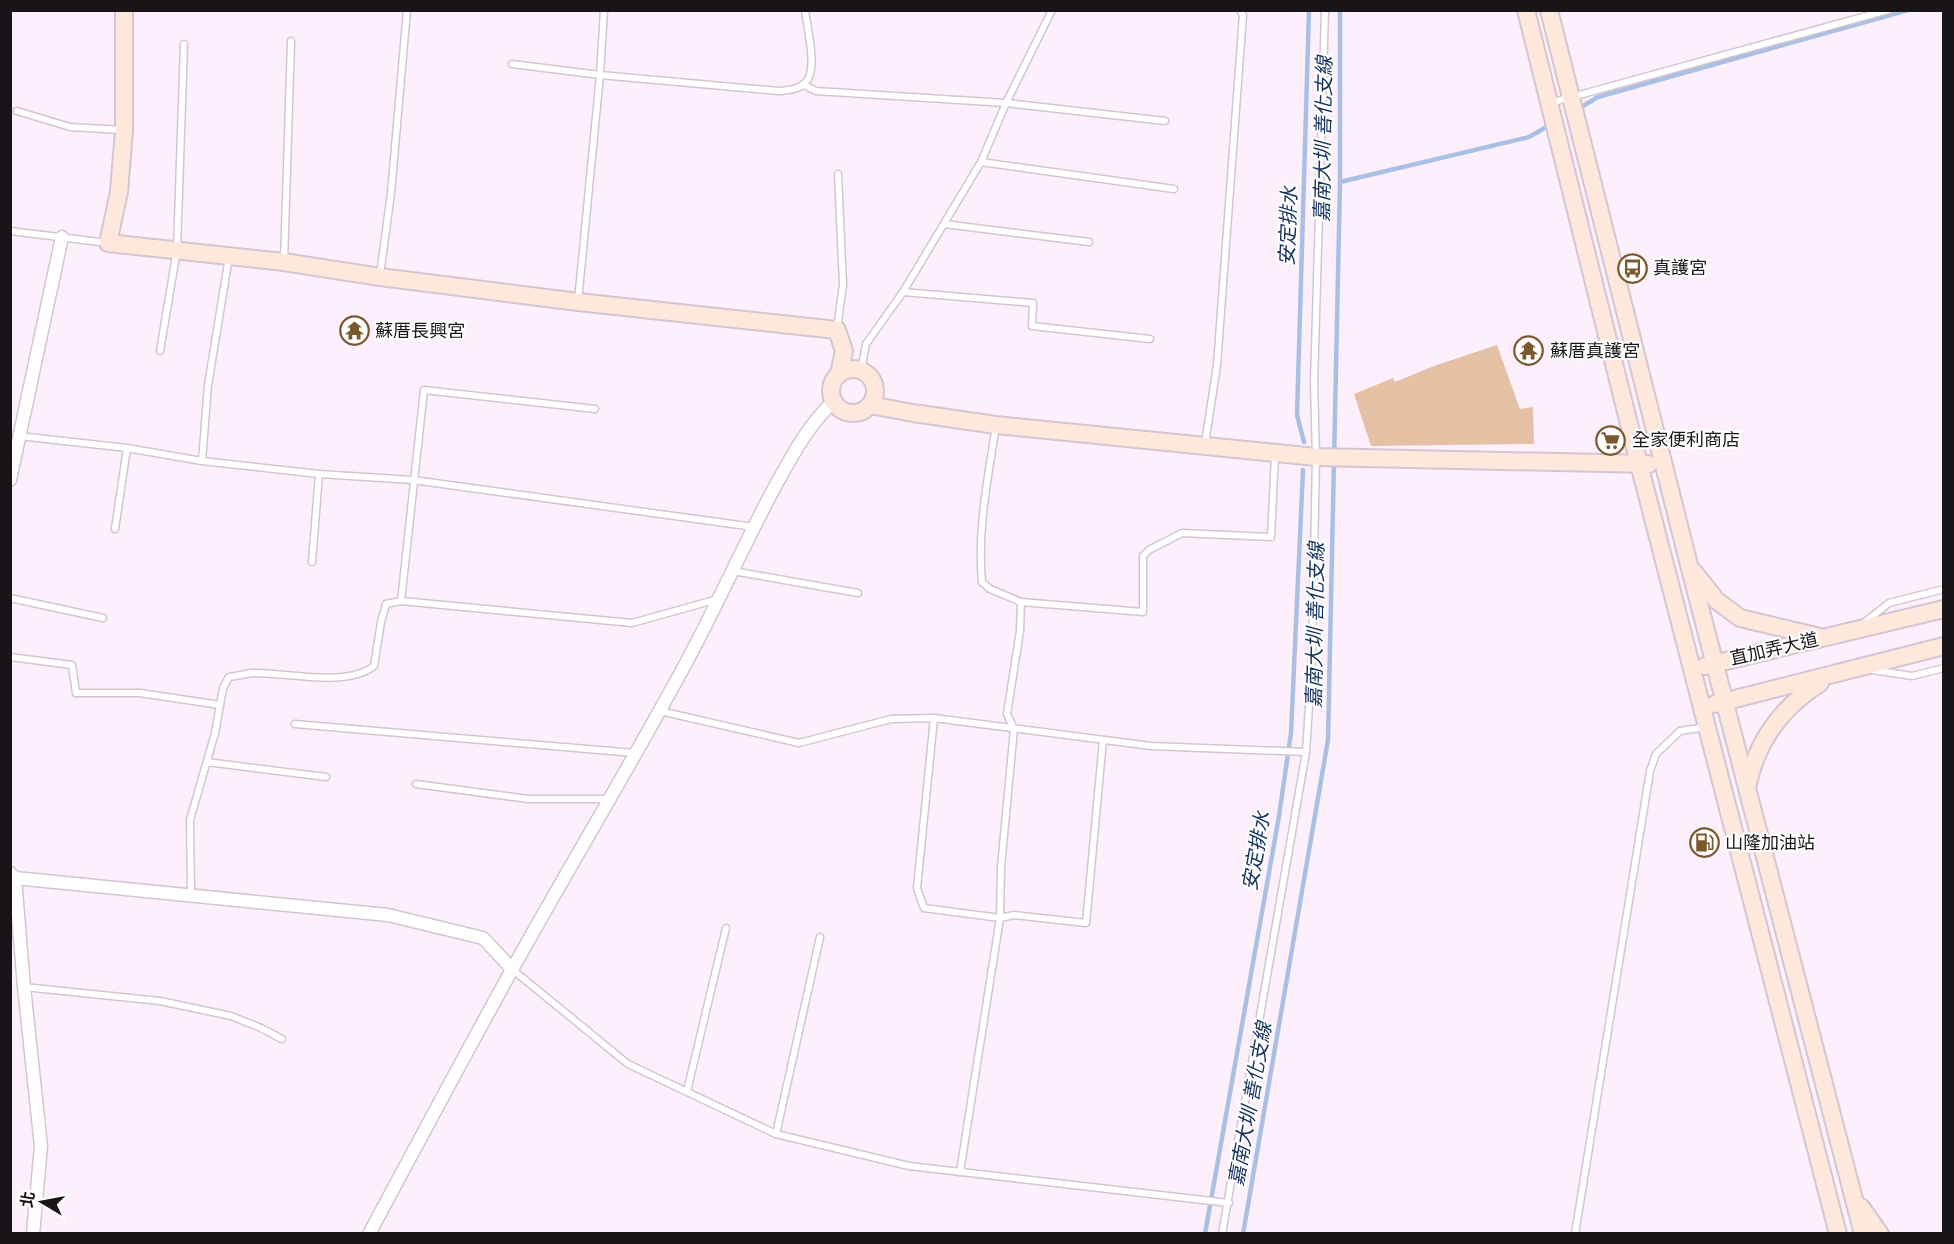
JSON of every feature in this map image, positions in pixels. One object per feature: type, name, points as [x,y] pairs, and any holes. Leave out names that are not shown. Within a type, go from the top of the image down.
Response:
[{"type":"main road","points":[[124,10],[124,130],[119,192],[108,243],[284,262],[380,277],[578,302],[837,330],[844,351],[839,374],[831,387],[834,401],[844,411],[851,413],[865,410],[870,405],[874,392],[874,386],[867,374],[849,369],[839,374]]},
{"type":"main road","points":[[1526,10],[1639,464],[1838,1233]]},
{"type":"main road","points":[[1549,10],[1689,565],[1863,1233]]},
{"type":"main road","points":[[870,405],[996,425],[1320,457],[1664,463]]},
{"type":"main road","points":[[1689,565],[1716,600],[1740,618],[1824,638]]},
{"type":"main road","name":"直加弄大道","points":[[1693,669],[1944,609]]},
{"type":"main road","points":[[1702,707],[1944,646]]},
{"type":"main road","points":[[1747,786],[1752,764],[1774,724],[1801,695],[1834,675]]},
{"type":"main road","points":[[1854,1198],[1880,1233]]},
{"type":"street","points":[[10,480],[62,237]]},
{"type":"street","points":[[369,1233],[512,969],[660,711],[799,443],[820,414],[834,401]]},
{"type":"street","points":[[33,1233],[41,1146],[13,876],[388,915],[483,938],[512,969]]},
{"type":"lane","points":[[380,277],[391,193],[407,10]]},
{"type":"lane","points":[[578,302],[604,10]]},
{"type":"lane","points":[[512,64],[600,75],[778,91],[795,89],[804,85],[808,80],[812,64],[804,10]]},
{"type":"lane","points":[[861,371],[866,344],[903,292],[981,162],[1006,103],[1052,10]]},
{"type":"lane","points":[[1205,445],[1217,365],[1243,15],[1240,10]]},
{"type":"lane","points":[[1222,1233],[1306,752],[1320,457],[1314,383],[1325,10]]},
{"type":"lane","points":[[1550,103],[1888,10]]},
{"type":"lane","points":[[284,262],[291,41]]},
{"type":"lane","points":[[160,351],[177,250],[184,44]]},
{"type":"lane","points":[[804,85],[816,91],[1006,103],[1165,121]]},
{"type":"lane","points":[[17,111],[70,127],[124,130]]},
{"type":"lane","points":[[981,162],[1174,189]]},
{"type":"lane","points":[[837,330],[843,284],[838,174]]},
{"type":"lane","points":[[944,224],[1089,242]]},
{"type":"lane","points":[[10,231],[108,243]]},
{"type":"lane","points":[[202,461],[208,386],[229,257]]},
{"type":"lane","points":[[903,292],[1034,303],[1032,326],[1150,339]]},
{"type":"lane","points":[[401,601],[424,390],[595,409]]},
{"type":"lane","points":[[996,425],[985,494],[980,560],[982,582],[990,589],[1021,602],[1143,612],[1143,556],[1149,550],[1182,533],[1271,537],[1275,452]]},
{"type":"lane","points":[[18,436],[127,448],[202,461],[319,474],[413,480],[754,527]]},
{"type":"lane","points":[[115,530],[127,448]]},
{"type":"lane","points":[[312,562],[319,474]]},
{"type":"lane","points":[[733,571],[858,592]]},
{"type":"lane","name":"直加弄大道","points":[[1855,630],[1889,603],[1944,589]]},
{"type":"lane","points":[[10,598],[103,618]]},
{"type":"lane","points":[[191,896],[190,820],[215,734],[223,688],[229,677],[252,673],[308,678],[364,674],[374,666],[386,604],[401,601],[632,623],[720,598]]},
{"type":"lane","points":[[960,1172],[1000,918],[1000,867],[1014,729],[1007,714],[1020,631],[1021,602]]},
{"type":"lane","points":[[10,657],[72,665],[76,693],[140,693],[220,705]]},
{"type":"lane","points":[[1860,668],[1912,676],[1944,668]]},
{"type":"lane","points":[[660,711],[799,743],[891,719],[934,718],[1150,746],[1306,752]]},
{"type":"lane","points":[[934,718],[917,888],[924,908],[1000,918],[1014,915],[1086,923],[1104,740]]},
{"type":"lane","points":[[295,724],[634,753]]},
{"type":"lane","points":[[1575,1233],[1650,771],[1656,754],[1680,730],[1707,727]]},
{"type":"lane","points":[[207,762],[326,777]]},
{"type":"lane","points":[[416,784],[528,799],[609,799]]},
{"type":"lane","points":[[687,1091],[726,928]]},
{"type":"lane","points":[[776,1134],[820,937]]},
{"type":"lane","points":[[512,969],[628,1064],[776,1134],[909,1166],[1229,1203]]},
{"type":"lane","points":[[24,987],[160,1001],[231,1016],[282,1039]]},
{"type":"building","points":[[1497,345],[1520,409],[1533,407],[1534,444],[1371,446],[1354,394],[1393,378],[1395,382]]},
{"type":"waterway","name":"安定排水","points":[[1304,442],[1297,415],[1309,10]]},
{"type":"waterway","name":"嘉南大圳 善化支線","points":[[1243,1234],[1328,740],[1340,182],[1340,10]]},
{"type":"waterway","points":[[1578,109],[1598,97],[1908,10]]},
{"type":"waterway","points":[[1340,182],[1529,137],[1550,125]]},
{"type":"waterway","name":"安定排水","points":[[1205,1234],[1279,816],[1291,733],[1303,470]]},
{"type":"place","name":"真護宮","points":[[1632,268]]},
{"type":"place","name":"蘇厝長興宮","points":[[354,331]]},
{"type":"place","name":"蘇厝真護宮","points":[[1529,351]]},
{"type":"place","name":"全家便利商店","points":[[1611,440]]},
{"type":"place","name":"山隆加油站","points":[[1704,843]]}]
